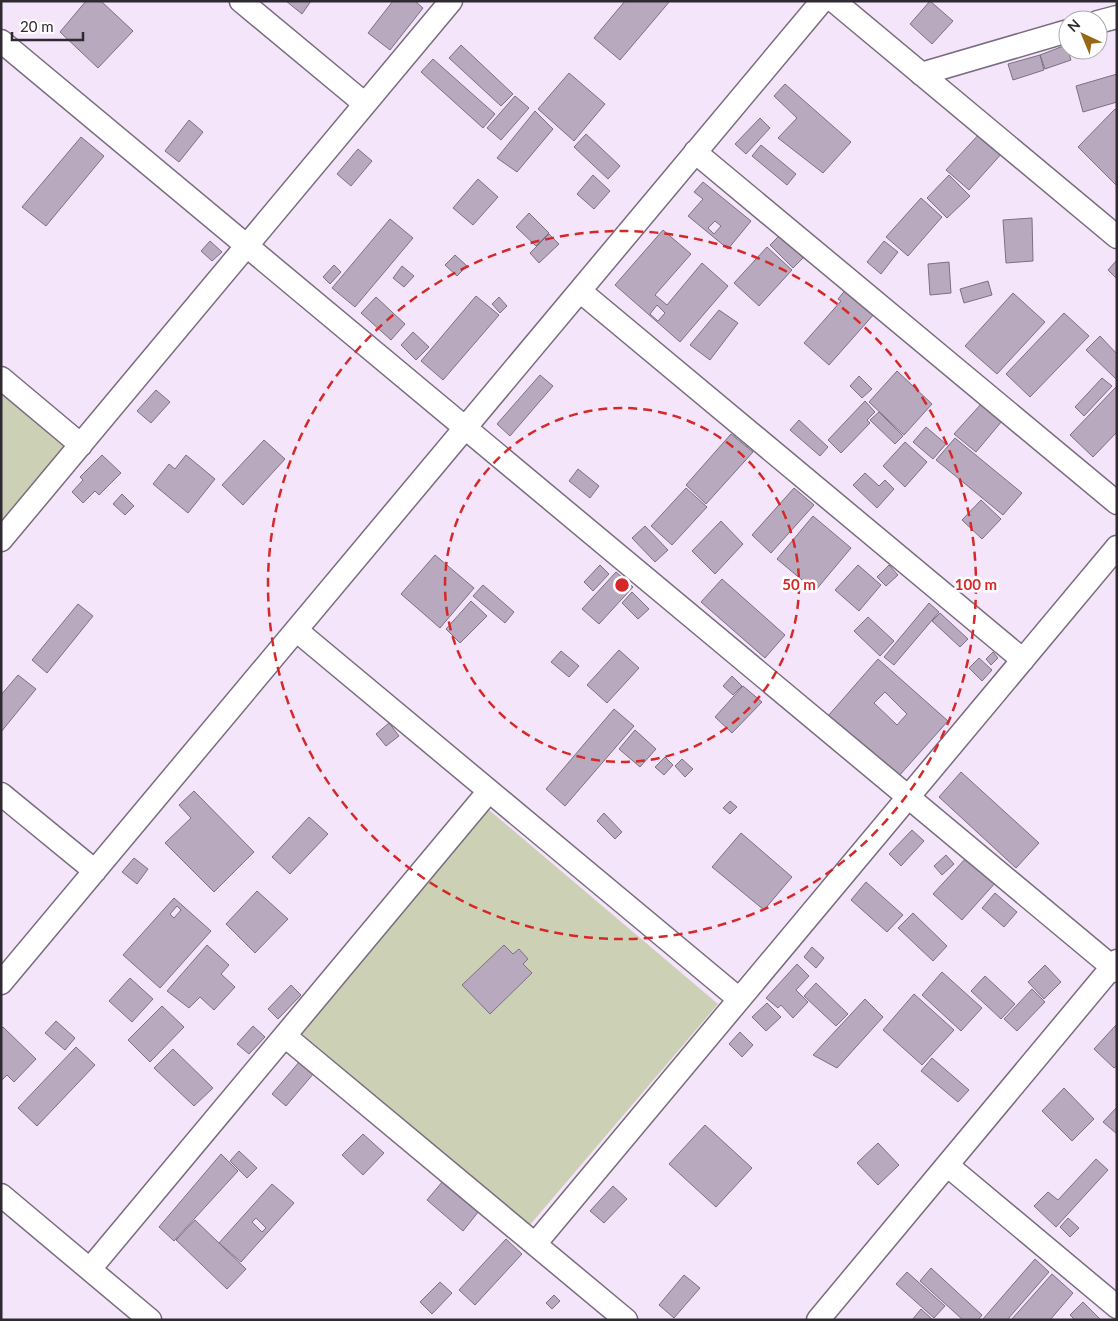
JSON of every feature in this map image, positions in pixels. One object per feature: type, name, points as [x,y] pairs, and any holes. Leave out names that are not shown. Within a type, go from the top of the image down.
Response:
[{"type":"street","points":[[241,1],[365,104]]},
{"type":"street","points":[[1,540],[451,1]]},
{"type":"street","points":[[1,983],[822,1]]},
{"type":"street","points":[[834,1],[1117,237]]},
{"type":"street","points":[[922,74],[1058,34]]},
{"type":"street","points":[[1,41],[908,797],[1115,966],[818,1320]]},
{"type":"street","points":[[695,152],[1117,503]]},
{"type":"street","points":[[580,291],[1023,660]]},
{"type":"street","points":[[1,378],[81,445]]},
{"type":"street","points":[[535,1244],[1117,548]]},
{"type":"street","points":[[296,630],[739,999]]},
{"type":"street","points":[[90,1269],[489,791]]},
{"type":"street","points":[[1,794],[95,871]]},
{"type":"street","points":[[285,1036],[626,1320]]},
{"type":"street","points":[[947,1165],[1117,1307]]},
{"type":"street","points":[[1,1195],[150,1320]]},
{"type":"green space","points":[[1,393],[65,447],[1,521]]},
{"type":"green space","points":[[489,810],[718,1004],[529,1226],[301,1033]]},
{"type":"building","points":[[86,1],[101,1],[133,31],[98,68],[60,32]]},
{"type":"building","points":[[286,1],[311,1],[302,14]]},
{"type":"building","points":[[393,1],[415,1],[423,8],[390,50],[368,33]]},
{"type":"building","points":[[625,1],[670,1],[620,60],[594,38]]},
{"type":"building","points":[[930,1],[953,21],[932,44],[910,24]]},
{"type":"building","points":[[461,45],[513,94],[501,106],[449,58]]},
{"type":"building","points":[[1058,48],[1058,60],[1071,60],[1045,69],[1040,55]]},
{"type":"building","points":[[1040,55],[1044,70],[1013,80],[1008,64]]},
{"type":"building","points":[[433,59],[495,114],[483,128],[421,72]]},
{"type":"building","points":[[569,73],[605,104],[574,141],[538,109]]},
{"type":"building","points":[[1117,74],[1117,102],[1083,112],[1076,86]]},
{"type":"building","points":[[785,84],[851,142],[823,173],[778,138],[797,118],[774,96]]},
{"type":"building","points":[[515,96],[529,108],[501,140],[487,128]]},
{"type":"building","points":[[1115,109],[1117,111],[1117,186],[1078,147]]},
{"type":"building","points":[[535,111],[553,129],[517,172],[497,158]]},
{"type":"building","points":[[760,118],[770,128],[746,154],[735,144]]},
{"type":"building","points":[[189,120],[203,132],[179,162],[165,151]]},
{"type":"building","points":[[981,132],[1003,152],[969,190],[946,170]]},
{"type":"building","points":[[586,134],[620,166],[608,179],[574,147]]},
{"type":"building","points":[[81,137],[104,156],[46,226],[22,207]]},
{"type":"building","points":[[761,145],[796,174],[787,185],[752,156]]},
{"type":"building","points":[[358,149],[372,161],[351,186],[337,174]]},
{"type":"building","points":[[593,175],[610,191],[594,209],[577,194]]},
{"type":"building","points":[[949,175],[970,196],[947,218],[927,198]]},
{"type":"building","points":[[478,179],[498,197],[473,225],[453,208]]},
{"type":"building","points":[[703,182],[751,221],[728,249],[688,216],[703,199],[694,192]],"holes":[[[715,221],[721,226],[714,234],[708,228]]]},
{"type":"building","points":[[921,198],[942,217],[908,256],[886,237]]},
{"type":"building","points":[[529,213],[549,233],[536,246],[516,227]]},
{"type":"building","points":[[1032,218],[1033,261],[1006,263],[1003,220]]},
{"type":"building","points":[[390,219],[413,238],[355,307],[332,288]]},
{"type":"building","points":[[663,230],[691,254],[655,295],[667,305],[702,263],[728,286],[680,342],[615,285]],"holes":[[[657,305],[665,313],[658,321],[650,314]]]},
{"type":"building","points":[[549,234],[559,244],[539,263],[530,253]]},
{"type":"building","points":[[780,235],[803,258],[793,268],[770,245]]},
{"type":"building","points":[[210,241],[222,252],[212,261],[201,251]]},
{"type":"building","points":[[884,241],[898,252],[881,274],[867,262]]},
{"type":"building","points":[[767,247],[792,270],[759,306],[734,283]]},
{"type":"building","points":[[455,255],[467,266],[457,276],[445,265]]},
{"type":"building","points":[[1117,260],[1117,279],[1108,270]]},
{"type":"building","points":[[949,262],[951,293],[930,295],[928,264]]},
{"type":"building","points":[[334,265],[341,272],[330,284],[323,277]]},
{"type":"building","points":[[402,266],[414,276],[404,287],[393,278]]},
{"type":"building","points":[[988,281],[992,295],[964,303],[960,289]]},
{"type":"building","points":[[847,288],[875,313],[829,365],[804,343],[841,301],[838,299]]},
{"type":"building","points":[[1013,293],[1045,322],[997,374],[965,346]]},
{"type":"building","points":[[476,296],[499,315],[443,380],[421,361]]},
{"type":"building","points":[[376,297],[405,324],[391,340],[361,313]]},
{"type":"building","points":[[499,297],[507,306],[500,313],[492,304]]},
{"type":"building","points":[[719,310],[738,323],[710,360],[690,345]]},
{"type":"building","points":[[1064,313],[1089,336],[1030,397],[1006,374]]},
{"type":"building","points":[[413,332],[429,347],[416,360],[401,345]]},
{"type":"building","points":[[1100,336],[1117,354],[1116,379],[1086,350]]},
{"type":"building","points":[[897,371],[932,404],[904,435],[869,402]]},
{"type":"building","points":[[540,375],[553,386],[510,436],[497,424]]},
{"type":"building","points":[[859,376],[872,389],[862,398],[850,386]]},
{"type":"building","points":[[1102,378],[1112,386],[1084,416],[1075,407]]},
{"type":"building","points":[[1117,386],[1117,432],[1093,457],[1070,435]]},
{"type":"building","points":[[156,390],[170,402],[151,423],[137,411]]},
{"type":"building","points":[[865,401],[875,412],[867,420],[870,423],[841,453],[828,440]]},
{"type":"building","points":[[982,403],[1002,421],[976,452],[954,434]]},
{"type":"building","points":[[879,412],[903,436],[895,444],[870,420]]},
{"type":"building","points":[[799,420],[828,447],[820,456],[790,430]]},
{"type":"building","points":[[926,427],[946,444],[933,459],[913,442]]},
{"type":"building","points":[[731,434],[753,452],[706,504],[686,485]]},
{"type":"building","points":[[955,438],[1022,493],[1003,515],[936,460]]},
{"type":"building","points":[[264,440],[285,459],[243,505],[222,485]]},
{"type":"building","points":[[905,442],[927,462],[905,487],[883,466]]},
{"type":"building","points":[[102,455],[121,473],[99,495],[95,491],[83,503],[72,492],[83,480],[80,477]]},
{"type":"building","points":[[186,455],[215,479],[188,513],[153,484],[169,464],[175,469]]},
{"type":"building","points":[[578,469],[599,486],[590,498],[569,481]]},
{"type":"building","points":[[865,473],[879,486],[885,480],[894,489],[877,508],[853,485]]},
{"type":"building","points":[[686,488],[707,507],[672,545],[651,526]]},
{"type":"building","points":[[794,488],[814,505],[771,553],[752,535]]},
{"type":"building","points":[[122,494],[134,506],[125,515],[113,504]]},
{"type":"building","points":[[981,500],[1001,519],[982,539],[962,520]]},
{"type":"building","points":[[813,516],[851,548],[815,591],[777,559]]},
{"type":"building","points":[[721,521],[743,544],[715,574],[692,551]]},
{"type":"building","points":[[645,526],[668,550],[655,562],[632,538]]},
{"type":"building","points":[[435,555],[474,588],[440,628],[401,594]]},
{"type":"building","points":[[600,565],[609,574],[593,591],[584,582]]},
{"type":"building","points":[[858,565],[881,585],[859,611],[835,590]]},
{"type":"building","points":[[889,565],[898,575],[886,586],[877,577]]},
{"type":"building","points":[[616,572],[633,587],[599,624],[582,609]]},
{"type":"building","points":[[722,579],[785,635],[765,658],[701,602]]},
{"type":"building","points":[[483,585],[514,612],[505,623],[473,596]]},
{"type":"building","points":[[632,592],[649,609],[638,619],[622,603]]},
{"type":"building","points":[[471,601],[487,616],[460,643],[446,629]]},
{"type":"building","points":[[929,603],[939,612],[894,665],[884,657]]},
{"type":"building","points":[[78,604],[93,616],[47,673],[32,660]]},
{"type":"building","points":[[940,613],[968,639],[960,647],[932,621]]},
{"type":"building","points":[[868,617],[894,641],[880,656],[854,631]]},
{"type":"building","points":[[619,650],[639,668],[607,703],[587,685]]},
{"type":"building","points":[[561,651],[579,666],[569,677],[551,662]]},
{"type":"building","points":[[993,652],[998,658],[991,665],[986,659]]},
{"type":"building","points":[[979,658],[992,670],[982,681],[969,668]]},
{"type":"building","points":[[878,659],[948,721],[898,777],[828,716]],"holes":[[[885,692],[907,714],[897,725],[874,703]]]},
{"type":"building","points":[[18,675],[36,689],[1,732],[1,695]]},
{"type":"building","points":[[732,676],[742,686],[733,695],[723,686]]},
{"type":"building","points":[[743,686],[762,702],[732,733],[715,717]]},
{"type":"building","points":[[614,709],[634,726],[565,806],[546,789]]},
{"type":"building","points":[[389,723],[399,736],[386,746],[376,734]]},
{"type":"building","points":[[635,730],[656,749],[640,767],[619,749]]},
{"type":"building","points":[[665,757],[673,765],[664,775],[655,767]]},
{"type":"building","points":[[682,759],[693,769],[685,777],[675,766]]},
{"type":"building","points":[[961,772],[1039,843],[1016,868],[939,797]]},
{"type":"building","points":[[194,791],[254,852],[214,892],[165,843],[191,818],[179,805]]},
{"type":"building","points":[[730,801],[737,807],[730,814],[723,808]]},
{"type":"building","points":[[604,813],[622,832],[615,839],[597,821]]},
{"type":"building","points":[[309,817],[328,834],[290,874],[272,857]]},
{"type":"building","points":[[912,830],[924,841],[901,866],[889,854]]},
{"type":"building","points":[[741,833],[792,877],[764,910],[712,867]]},
{"type":"building","points":[[946,855],[954,864],[942,875],[934,866]]},
{"type":"building","points":[[967,857],[996,882],[962,920],[933,894]]},
{"type":"building","points":[[134,858],[148,869],[137,884],[122,872]]},
{"type":"building","points":[[866,882],[903,915],[887,932],[851,900]]},
{"type":"building","points":[[257,891],[288,919],[255,953],[226,924]]},
{"type":"building","points":[[995,893],[1017,912],[1004,927],[982,908]]},
{"type":"building","points":[[174,898],[211,931],[160,988],[123,955]],"holes":[[[177,906],[181,910],[174,918],[170,914]]]},
{"type":"building","points":[[913,913],[947,946],[933,961],[898,928]]},
{"type":"building","points":[[207,945],[229,965],[221,974],[235,987],[214,1010],[200,997],[189,1008],[167,991]]},
{"type":"building","points":[[504,945],[513,954],[519,949],[528,959],[523,964],[532,973],[490,1014],[462,985]]},
{"type":"building","points":[[812,947],[824,958],[816,968],[804,957]]},
{"type":"building","points":[[797,964],[809,976],[796,990],[808,1002],[793,1018],[781,1005],[778,1008],[766,998]]},
{"type":"building","points":[[1045,965],[1061,982],[1044,999],[1028,982]]},
{"type":"building","points":[[942,972],[982,1008],[961,1031],[922,995]]},
{"type":"building","points":[[985,976],[1015,1004],[1001,1019],[971,991]]},
{"type":"building","points":[[130,978],[153,999],[132,1022],[109,1001]]},
{"type":"building","points":[[816,983],[848,1014],[836,1026],[804,996]]},
{"type":"building","points":[[291,985],[301,995],[278,1019],[268,1009]]},
{"type":"building","points":[[1032,989],[1045,1002],[1017,1031],[1004,1019]]},
{"type":"building","points":[[914,994],[954,1030],[922,1065],[883,1030]]},
{"type":"building","points":[[865,999],[883,1017],[837,1068],[813,1055]]},
{"type":"building","points":[[767,1003],[781,1017],[766,1031],[752,1017]]},
{"type":"building","points":[[162,1006],[184,1027],[150,1062],[128,1040]]},
{"type":"building","points":[[56,1021],[75,1038],[65,1050],[45,1033]]},
{"type":"building","points":[[1116,1025],[1117,1066],[1114,1068],[1094,1049]]},
{"type":"building","points":[[253,1026],[265,1037],[249,1054],[237,1044]]},
{"type":"building","points":[[3,1027],[36,1059],[14,1082],[7,1075],[1,1081],[1,1029]]},
{"type":"building","points":[[740,1032],[753,1045],[742,1057],[729,1044]]},
{"type":"building","points":[[76,1047],[95,1065],[37,1126],[18,1108]]},
{"type":"building","points":[[173,1049],[213,1088],[194,1106],[154,1068]]},
{"type":"building","points":[[932,1058],[969,1090],[958,1102],[921,1071]]},
{"type":"building","points":[[300,1061],[314,1073],[286,1106],[272,1094]]},
{"type":"building","points":[[1064,1088],[1094,1119],[1072,1141],[1042,1111]]},
{"type":"building","points":[[1117,1107],[1117,1134],[1103,1122]]},
{"type":"building","points":[[705,1125],[752,1168],[716,1207],[669,1164]]},
{"type":"building","points":[[363,1134],[384,1153],[363,1175],[342,1155]]},
{"type":"building","points":[[878,1143],[899,1165],[878,1185],[857,1163]]},
{"type":"building","points":[[239,1151],[257,1168],[247,1178],[230,1161]]},
{"type":"building","points":[[221,1154],[238,1171],[174,1241],[159,1227]]},
{"type":"building","points":[[1096,1159],[1108,1170],[1056,1227],[1034,1206],[1048,1192],[1058,1200]]},
{"type":"building","points":[[443,1181],[479,1211],[463,1231],[427,1200]]},
{"type":"building","points":[[272,1184],[294,1203],[241,1262],[219,1243]],"holes":[[[256,1218],[266,1228],[262,1232],[252,1222]]]},
{"type":"building","points":[[613,1186],[627,1199],[604,1223],[590,1211]]},
{"type":"building","points":[[1068,1218],[1079,1228],[1070,1237],[1060,1227]]},
{"type":"building","points":[[195,1220],[246,1269],[227,1289],[176,1240]]},
{"type":"building","points":[[506,1239],[522,1254],[475,1305],[459,1290]]},
{"type":"building","points":[[1035,1259],[1049,1272],[1007,1320],[984,1320],[983,1319]]},
{"type":"building","points":[[931,1268],[982,1315],[978,1320],[963,1320],[920,1281]]},
{"type":"building","points":[[907,1272],[945,1306],[934,1318],[896,1284]]},
{"type":"building","points":[[1052,1274],[1073,1293],[1050,1320],[1011,1320]]},
{"type":"building","points":[[684,1275],[700,1288],[674,1318],[659,1305]]},
{"type":"building","points":[[440,1282],[452,1293],[432,1314],[420,1302]]},
{"type":"building","points":[[554,1295],[560,1301],[552,1309],[546,1303]]},
{"type":"building","points":[[1083,1302],[1101,1320],[1075,1320],[1070,1315]]},
{"type":"building","points":[[921,1309],[933,1320],[912,1320]]}]
